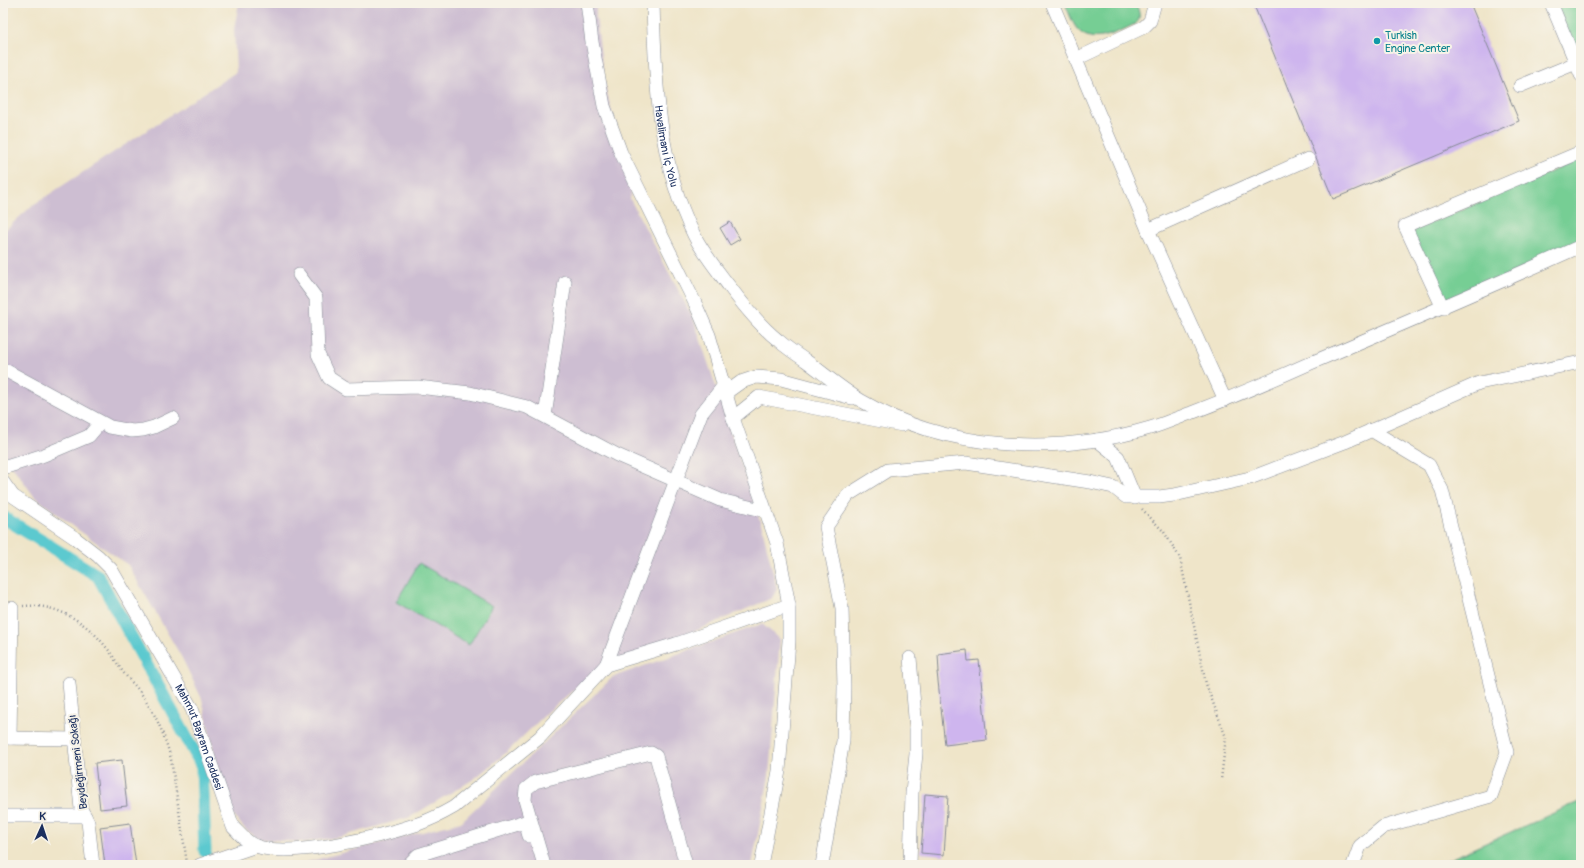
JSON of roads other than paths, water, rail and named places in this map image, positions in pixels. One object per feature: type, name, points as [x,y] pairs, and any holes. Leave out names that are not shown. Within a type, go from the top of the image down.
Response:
[{"type":"street","points":[[587,3],[592,42],[604,106],[621,153],[709,334],[734,418],[777,543],[789,605],[789,640],[779,771],[761,865]]},
{"type":"street","name":"Havalimanı İç Yolu","points":[[653,3],[659,109],[667,155],[679,196],[695,236],[723,277],[756,320],[778,341],[860,400]]},
{"type":"street","points":[[1052,3],[1148,230],[1225,400]]},
{"type":"street","points":[[1076,59],[1144,27],[1150,21],[1155,3]]},
{"type":"street","points":[[1551,3],[1581,75]]},
{"type":"street","points":[[1520,86],[1576,63]]},
{"type":"street","points":[[1443,308],[1405,226],[1581,152]]},
{"type":"street","points":[[1148,230],[1308,159]]},
{"type":"street","points":[[734,418],[759,397],[927,430],[964,439],[1006,444],[1047,445],[1097,440],[1153,428],[1225,400],[1443,308],[1581,246]]},
{"type":"street","points":[[299,275],[316,298],[318,354],[329,378],[346,389],[418,387],[470,393],[527,407],[617,455],[720,500],[766,511]]},
{"type":"street","points":[[545,416],[565,282]]},
{"type":"street","points":[[822,865],[843,741],[844,687],[842,608],[826,527],[848,494],[888,470],[966,463],[1090,482],[1113,488],[1126,497],[1159,497],[1174,495],[1250,478],[1372,430],[1479,383],[1581,362]]},
{"type":"street","points":[[3,369],[110,427],[132,431],[154,428],[173,418]]},
{"type":"street","points":[[606,665],[629,602],[677,481],[683,459],[701,414],[726,388],[756,377],[781,380],[860,400],[927,430]]},
{"type":"street","points":[[3,468],[44,455],[89,436],[100,422]]},
{"type":"street","points":[[1353,865],[1360,846],[1383,827],[1491,796],[1507,752],[1442,490],[1429,465],[1372,430]]},
{"type":"street","points":[[1097,440],[1118,457],[1135,498]]},
{"type":"street","name":"Mahmut Bayram Caddesi","points":[[3,482],[13,496],[92,551],[111,569],[192,709],[234,827],[243,837],[256,846],[270,849],[288,850],[319,847],[368,838],[418,824],[454,807],[540,737],[606,665]]},
{"type":"street","points":[[606,665],[676,644],[789,605]]},
{"type":"street","points":[[12,608],[7,738],[75,739]]},
{"type":"street","points":[[910,658],[916,729],[916,754],[912,793],[910,865]]},
{"type":"street","name":"Beydeğirmeni Sokağı","points":[[69,683],[81,809],[88,822],[93,865]]},
{"type":"street","points":[[544,865],[525,800],[526,789],[535,782],[651,753],[656,756],[686,865]]},
{"type":"street","points":[[3,816],[85,816]]},
{"type":"street","points":[[408,865],[418,855],[525,822],[537,865]]},
{"type":"street","points":[[200,865],[219,862],[256,846]]},
{"type":"waterway","points":[[3,517],[98,576],[202,766],[205,851]]},
{"type":"place","name":"Turkish Engine Center","points":[[1377,41]]}]
